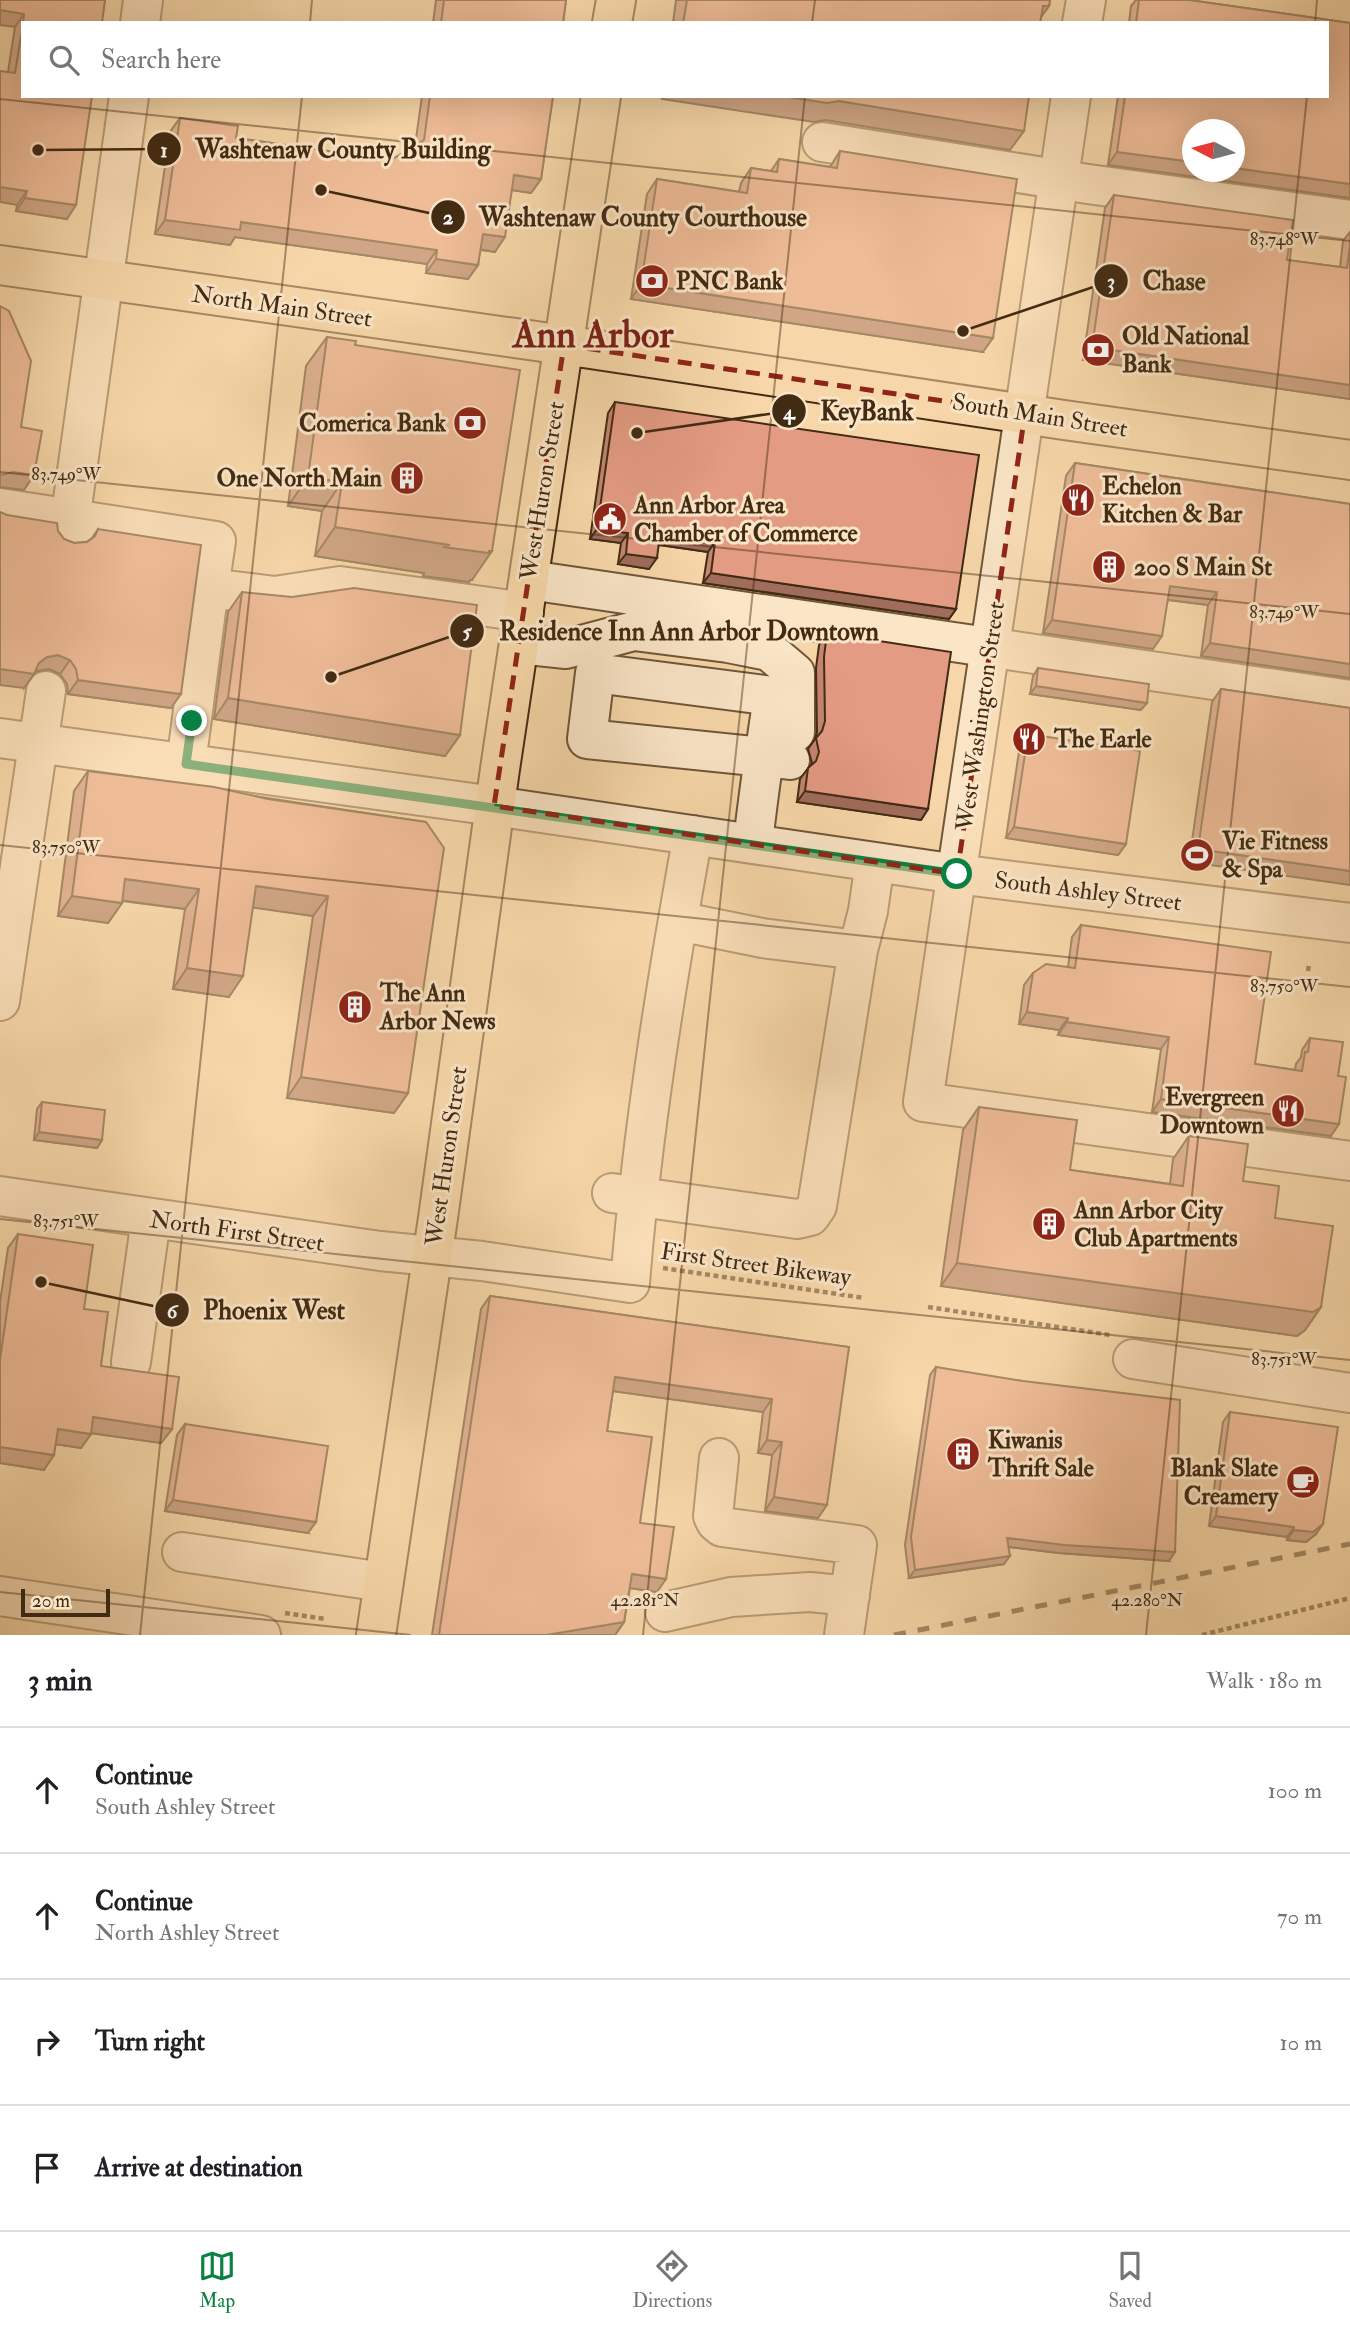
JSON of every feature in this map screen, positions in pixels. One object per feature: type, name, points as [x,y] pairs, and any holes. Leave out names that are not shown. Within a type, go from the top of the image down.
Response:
[{"type":"main road","points":[[612,21],[616,0]]},
{"type":"main road","name":"West Huron Street","points":[[376,1635],[494,806],[601,98]]},
{"type":"main road","name":"North Main Street","points":[[0,265],[564,345]]},
{"type":"main road","name":"South Main Street","points":[[564,345],[1350,460]]},
{"type":"street","points":[[140,21],[143,0]]},
{"type":"street","points":[[1082,21],[1086,0]]},
{"type":"street","points":[[69,527],[129,98]]},
{"type":"street","name":"West Washington Street","points":[[1071,98],[923,1102],[1350,1161]]},
{"type":"street","points":[[822,142],[1059,180],[1350,220]]},
{"type":"street","points":[[0,508],[69,527],[216,541],[186,764]]},
{"type":"street","points":[[209,588],[275,596],[340,586],[524,612],[990,648],[1350,700]]},
{"type":"street","points":[[524,612],[566,649],[634,631],[728,643],[769,652],[795,673],[796,728],[777,758]]},
{"type":"street","points":[[766,846],[777,758],[773,696],[595,673],[587,739],[777,758]]},
{"type":"street","points":[[0,1001],[46,691]]},
{"type":"street","name":"South Ashley Street","points":[[0,738],[494,806],[957,874],[1350,923]]},
{"type":"street","points":[[643,1275],[624,1194],[693,835]]},
{"type":"street","points":[[624,1194],[797,1219],[810,1216],[817,1206],[858,950],[868,911],[875,862]]},
{"type":"street","points":[[678,921],[762,938],[858,950]]},
{"type":"street","name":"North First Street","points":[[0,1196],[432,1256],[643,1275]]},
{"type":"street","points":[[131,1362],[151,1219]]},
{"type":"street","points":[[1125,1347],[1350,1393]]},
{"type":"street","points":[[719,1458],[713,1516],[722,1527],[858,1545],[844,1635]]},
{"type":"street","points":[[182,1552],[383,1582]]},
{"type":"street","points":[[664,1612],[731,1597],[810,1592],[850,1596]]},
{"type":"street","points":[[0,1596],[261,1635]]},
{"type":"path","points":[[1308,971],[1309,964]]},
{"type":"path","name":"First Street Bikeway","points":[[643,1275],[864,1298]]},
{"type":"path","points":[[928,1307],[1125,1347]]},
{"type":"path","points":[[1202,1635],[1350,1598]]},
{"type":"highlighted area","points":[[564,345],[1025,413],[957,874],[494,806]]},
{"type":"building","points":[[0,0],[105,0],[102,21],[23,21],[24,14],[0,10]]},
{"type":"building","points":[[444,0],[566,0],[563,21],[441,21]]},
{"type":"building","points":[[687,0],[1050,0],[1049,6],[1043,6],[1040,21],[683,21]]},
{"type":"building","points":[[1139,0],[1189,0],[1350,23],[1350,184],[1245,169],[1245,119],[1182,119],[1182,161],[1117,152],[1125,98],[1329,98],[1329,21],[1136,21]]},
{"type":"building","points":[[21,36],[21,98],[92,98],[76,205],[25,198],[27,191],[0,187],[0,71],[15,73]]},
{"type":"building","points":[[430,98],[553,98],[541,179],[514,175],[505,237],[483,234],[478,265],[436,259],[437,250],[241,222],[240,230],[165,220],[180,118],[238,126],[236,138],[391,160],[424,140]]},
{"type":"building","points":[[795,98],[1029,98],[1024,131],[839,101],[827,103]]},
{"type":"building","points":[[840,151],[1017,179],[993,338],[641,284],[657,179],[747,193],[751,168],[777,172],[779,159],[837,168]]},
{"type":"building","points":[[1114,195],[1293,220],[1287,260],[1347,268],[1350,246],[1350,385],[1092,347]]},
{"type":"building","points":[[0,306],[9,311],[31,361],[21,427],[42,431],[34,475],[13,472],[0,475]]},
{"type":"building","name":"One North Main","points":[[327,337],[356,341],[355,345],[520,370],[492,551],[489,553],[443,547],[450,545],[335,527],[342,482],[308,477]]},
{"type":"building","points":[[615,402],[979,455],[956,609],[711,573],[715,542],[660,534],[657,558],[626,554],[628,533],[597,529]]},
{"type":"building","points":[[1075,463],[1350,504],[1350,664],[1210,643],[1217,592],[1170,586],[1162,636],[1052,620]]},
{"type":"building","points":[[0,512],[57,523],[58,531],[64,539],[74,543],[87,542],[95,536],[98,529],[201,545],[181,694],[78,680],[76,669],[70,660],[58,655],[47,657],[39,663],[34,674],[0,669]]},
{"type":"building","points":[[354,588],[477,605],[460,735],[228,698],[242,592],[292,597]]},
{"type":"building","points":[[827,633],[951,652],[928,809],[805,791],[808,768],[816,761],[819,752],[816,738],[825,721],[824,657]]},
{"type":"building","points":[[1038,668],[1149,684],[1147,703],[1036,686]]},
{"type":"building","points":[[1221,689],[1350,708],[1350,871],[1198,849]]},
{"type":"building","points":[[1028,734],[1140,751],[1126,844],[1014,827]]},
{"type":"building","points":[[88,771],[214,787],[268,799],[426,822],[444,848],[408,1093],[301,1077],[328,896],[256,886],[243,976],[187,968],[199,889],[125,879],[122,903],[72,896]]},
{"type":"building","points":[[1081,925],[1271,952],[1255,1064],[1302,1071],[1310,1038],[1343,1042],[1338,1076],[1346,1077],[1339,1124],[1161,1099],[1169,1037],[1067,1022],[1068,1018],[1027,1012],[1033,973],[1046,964],[1075,968]]},
{"type":"building","points":[[42,1102],[105,1110],[102,1140],[39,1132]]},
{"type":"building","name":"Ann Arbor City Club Apartments","points":[[979,1107],[1077,1120],[1070,1170],[1183,1186],[1189,1136],[1248,1144],[1243,1181],[1279,1186],[1275,1218],[1333,1226],[1321,1307],[1313,1312],[957,1263]]},
{"type":"building","points":[[18,1234],[93,1245],[84,1309],[108,1312],[101,1366],[179,1377],[172,1429],[93,1417],[91,1434],[58,1429],[54,1455],[0,1447],[0,1360]]},
{"type":"building","points":[[490,1296],[849,1347],[827,1505],[774,1497],[782,1442],[767,1440],[772,1399],[615,1377],[607,1431],[652,1437],[640,1523],[674,1527],[666,1579],[632,1574],[624,1622],[546,1635],[439,1635]]},
{"type":"building","points":[[936,1367],[1023,1381],[1180,1400],[1175,1552],[1064,1545],[1007,1538],[1010,1556],[915,1570],[911,1537]]},
{"type":"building","points":[[1230,1412],[1338,1427],[1323,1524],[1313,1532],[1216,1516]]},
{"type":"building","points":[[185,1424],[328,1446],[316,1522],[173,1500]]},
{"type":"railway","points":[[894,1635],[1350,1544]]},
{"type":"place","name":"Washtenaw County Building","points":[[38,150]]},
{"type":"place","name":"Washtenaw County Courthouse","points":[[321,190]]},
{"type":"place","name":"PNC Bank","points":[[652,281]]},
{"type":"place","name":"Chase","points":[[963,331]]},
{"type":"place","name":"Old National Bank","points":[[1098,350]]},
{"type":"place","name":"Comerica Bank","points":[[470,423]]},
{"type":"place","name":"KeyBank","points":[[637,433]]},
{"type":"place","name":"One North Main","points":[[407,478]]},
{"type":"place","name":"Echelon Kitchen & Bar","points":[[1078,500]]},
{"type":"place","name":"Ann Arbor Area Chamber of Commerce","points":[[610,519]]},
{"type":"place","name":"200 S Main St","points":[[1109,567]]},
{"type":"place","name":"Residence Inn Ann Arbor Downtown","points":[[331,677]]},
{"type":"place","name":"The Earle","points":[[1029,739]]},
{"type":"place","name":"Vie Fitness & Spa","points":[[1197,855]]},
{"type":"place","name":"The Ann Arbor News","points":[[355,1007]]},
{"type":"place","name":"Evergreen Downtown","points":[[1288,1111]]},
{"type":"place","name":"Ann Arbor City Club Apartments","points":[[1049,1224]]},
{"type":"place","name":"Phoenix West","points":[[41,1282]]},
{"type":"place","name":"Kiwanis Thrift Sale","points":[[963,1454]]},
{"type":"place","name":"Blank Slate Creamery","points":[[1303,1482]]},
{"type":"district","name":"Ann Arbor","points":[[593,334]]},
{"type":"route","points":[[192,721],[186,764],[957,874]]}]
